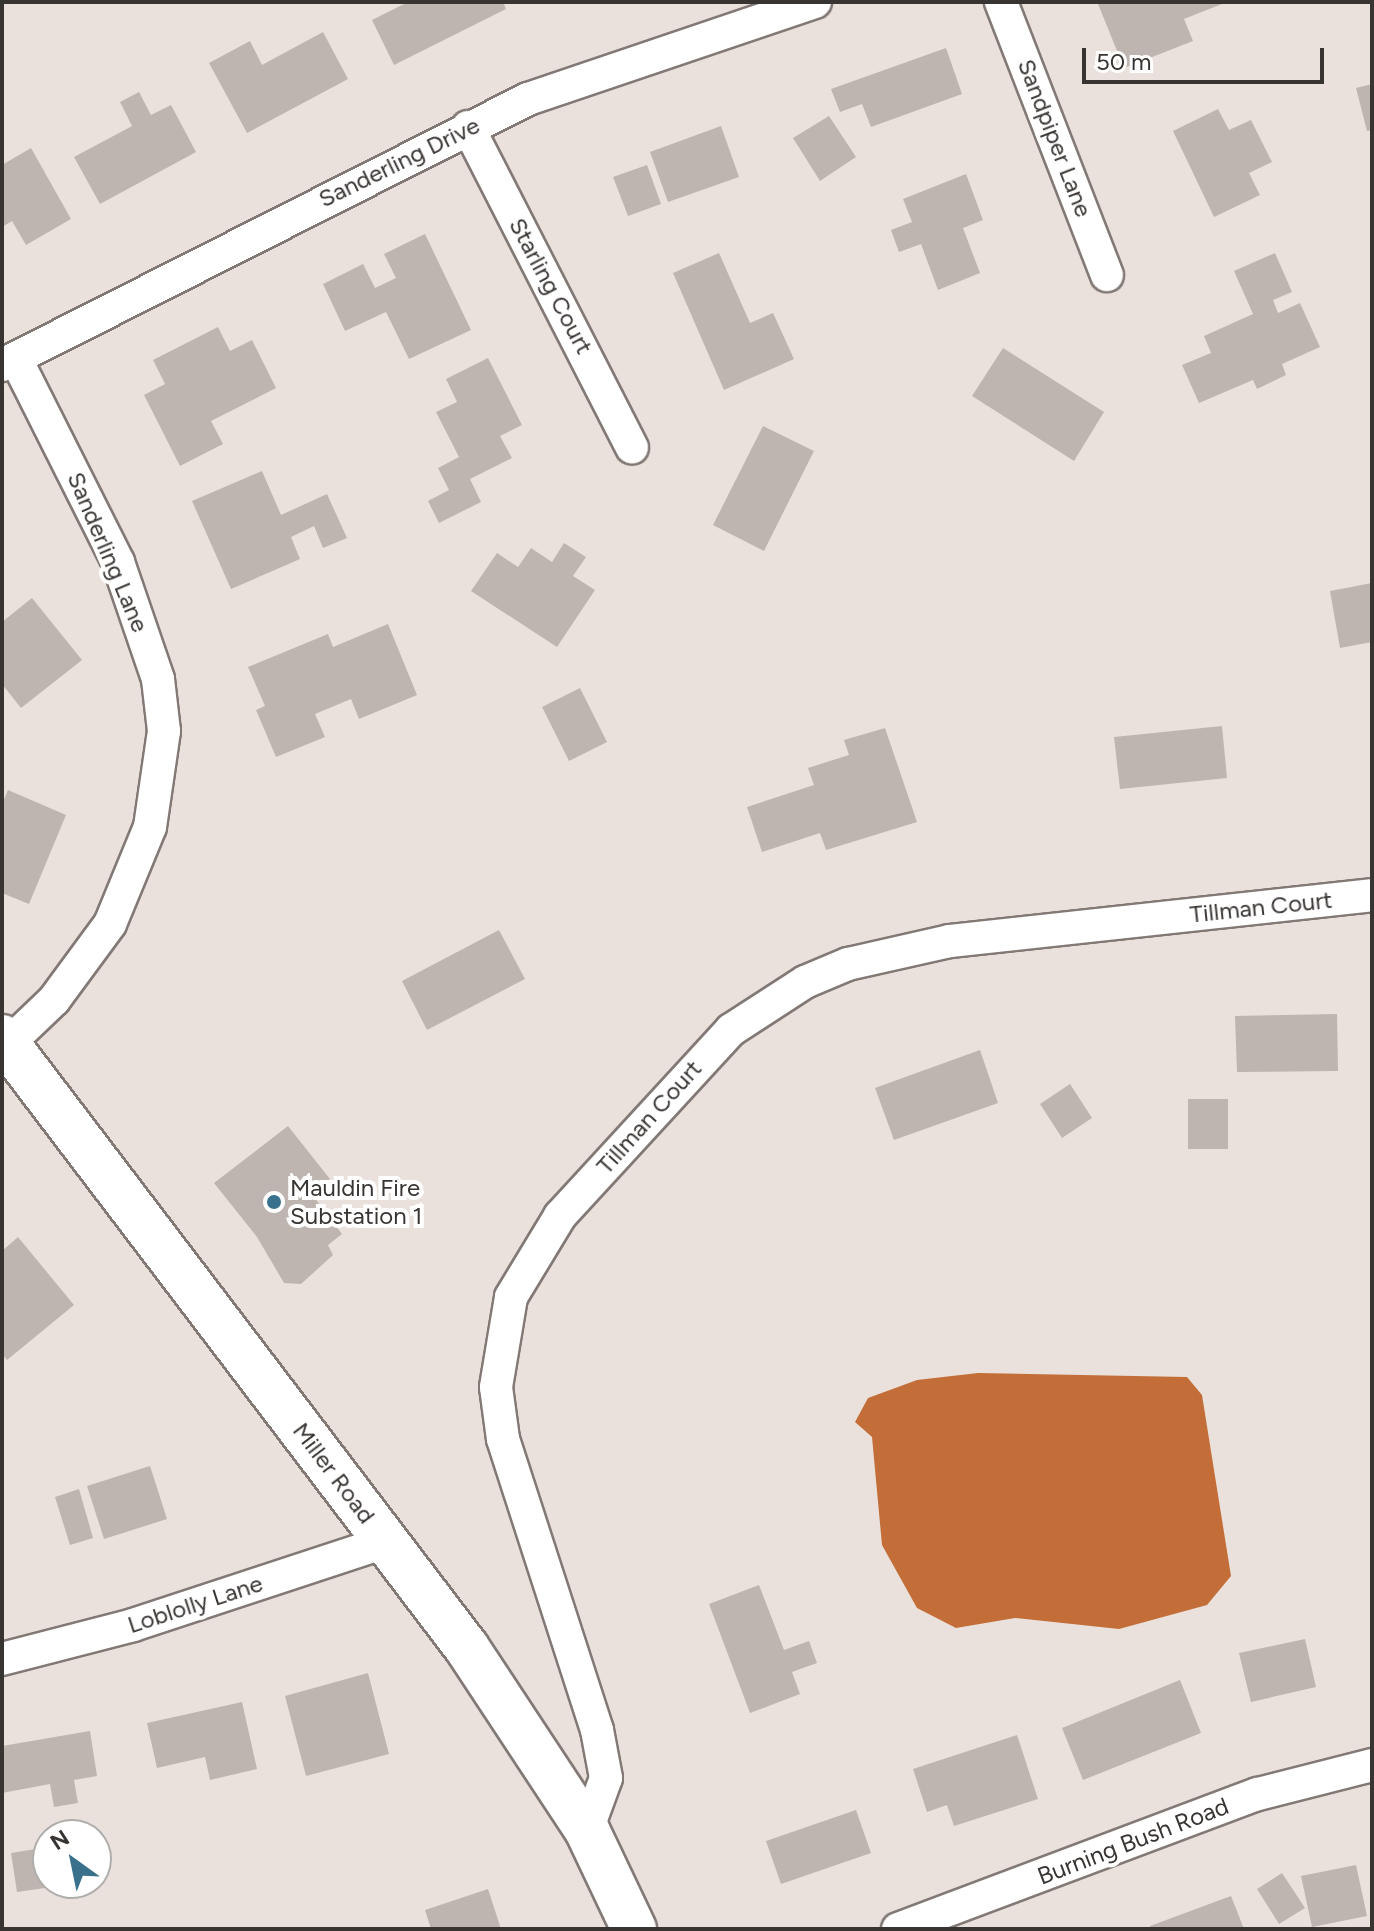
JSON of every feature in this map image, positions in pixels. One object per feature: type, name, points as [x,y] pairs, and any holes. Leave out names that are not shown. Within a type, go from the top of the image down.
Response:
[{"type":"street","name":"Sanderling Drive","points":[[9,362],[468,127],[587,78],[815,2]]},
{"type":"street","name":"Sandpiper Lane","points":[[1001,2],[1107,275]]},
{"type":"street","name":"Starling Court","points":[[468,127],[632,447]]},
{"type":"street","name":"Sanderling Lane","points":[[5,1040],[54,1000],[110,924],[150,827],[164,731],[158,679],[118,562],[9,362]]},
{"type":"street","name":"Tillman Court","points":[[587,1830],[606,1778],[597,1730],[503,1439],[496,1387],[511,1297],[535,1249],[560,1216],[731,1030],[805,982],[848,964],[950,941],[1372,895]]},
{"type":"street","name":"Miller Road","points":[[5,1040],[467,1648],[587,1830],[634,1929]]},
{"type":"street","name":"Loblolly Lane","points":[[2,1659],[133,1625],[386,1542]]},
{"type":"street","name":"Burning Bush Road","points":[[898,1929],[1258,1794],[1372,1765]]},
{"type":"shaded area","points":[[978,1373],[1187,1377],[1202,1395],[1231,1576],[1207,1605],[1119,1629],[1015,1618],[956,1628],[917,1608],[882,1545],[872,1437],[855,1422],[868,1398],[917,1380]]},
{"type":"building","points":[[408,2],[503,2],[506,9],[394,65],[372,20]]},
{"type":"building","points":[[1227,2],[1184,19],[1193,41],[1124,68],[1098,4]]},
{"type":"building","points":[[323,32],[348,79],[247,133],[209,63],[250,41],[262,65]]},
{"type":"building","points":[[946,48],[962,94],[871,127],[862,104],[840,112],[831,89]]},
{"type":"building","points":[[1372,84],[1372,130],[1367,131],[1356,88]]},
{"type":"building","points":[[139,92],[151,115],[171,105],[196,152],[100,204],[74,157],[132,126],[120,102]]},
{"type":"building","points":[[1218,109],[1229,130],[1251,120],[1272,162],[1249,173],[1260,195],[1214,217],[1173,131]]},
{"type":"building","points":[[829,116],[856,157],[820,181],[793,138]]},
{"type":"building","points":[[721,126],[739,177],[668,202],[650,152]]},
{"type":"building","points":[[31,148],[71,219],[26,245],[12,221],[2,227],[2,165]]},
{"type":"building","points":[[647,165],[661,204],[628,216],[613,177]]},
{"type":"building","points":[[966,174],[983,220],[963,228],[980,273],[938,290],[921,244],[899,252],[891,230],[912,222],[903,199]]},
{"type":"building","points":[[425,234],[471,330],[409,359],[386,312],[345,331],[323,284],[363,264],[375,288],[396,278],[384,254]]},
{"type":"building","points":[[719,253],[750,323],[773,313],[794,359],[724,390],[673,273]]},
{"type":"building","points":[[1275,253],[1292,292],[1273,300],[1278,313],[1300,303],[1320,347],[1282,364],[1286,375],[1257,389],[1253,380],[1199,403],[1182,365],[1211,353],[1204,336],[1253,314],[1234,271]]},
{"type":"building","points":[[218,327],[230,351],[252,340],[276,388],[211,421],[223,444],[180,466],[144,395],[165,384],[153,360]]},
{"type":"building","points":[[1003,348],[1104,412],[1074,461],[972,396]]},
{"type":"building","points":[[488,358],[522,425],[500,436],[512,458],[470,479],[481,502],[439,523],[428,501],[449,490],[438,468],[459,457],[436,412],[457,402],[446,379]]},
{"type":"building","points":[[763,426],[814,451],[764,551],[713,525]]},
{"type":"building","points":[[262,471],[281,515],[327,494],[347,538],[323,548],[314,526],[291,537],[300,559],[231,589],[192,501]]},
{"type":"building","points":[[564,543],[586,557],[573,576],[595,590],[557,647],[471,591],[497,553],[518,567],[531,548],[552,562]]},
{"type":"building","points":[[1372,583],[1372,642],[1340,648],[1330,591]]},
{"type":"building","points":[[32,598],[82,660],[21,708],[2,684],[2,622]]},
{"type":"building","points":[[388,624],[417,695],[359,719],[351,699],[315,714],[325,737],[276,757],[256,710],[265,706],[248,667],[328,634],[333,647]]},
{"type":"building","points":[[580,688],[607,742],[569,761],[542,707]]},
{"type":"building","points":[[1222,726],[1227,778],[1120,789],[1114,737]]},
{"type":"building","points":[[885,728],[917,822],[826,850],[820,833],[762,852],[747,807],[814,785],[808,768],[849,755],[844,740]]},
{"type":"building","points":[[8,790],[66,815],[29,904],[2,893],[2,804]]},
{"type":"building","points":[[499,930],[525,979],[427,1030],[402,981]]},
{"type":"building","points":[[1337,1014],[1338,1071],[1237,1072],[1235,1016]]},
{"type":"building","points":[[980,1050],[998,1103],[894,1140],[875,1088]]},
{"type":"building","points":[[1070,1084],[1092,1118],[1062,1138],[1040,1104]]},
{"type":"building","points":[[1188,1099],[1228,1099],[1228,1149],[1188,1149]]},
{"type":"building","name":"Mauldin Fire Substation 1","points":[[288,1126],[330,1179],[311,1193],[342,1234],[328,1245],[333,1255],[301,1284],[284,1283],[257,1237],[214,1183]]},
{"type":"building","points":[[18,1237],[74,1305],[7,1360],[2,1354],[2,1251]]},
{"type":"building","points":[[150,1466],[167,1519],[104,1539],[87,1486]]},
{"type":"building","points":[[79,1489],[93,1538],[70,1545],[55,1497]]},
{"type":"building","points":[[759,1585],[784,1650],[809,1641],[817,1663],[792,1672],[800,1694],[750,1713],[709,1604]]},
{"type":"building","points":[[1305,1639],[1316,1687],[1251,1702],[1239,1653]]},
{"type":"building","points":[[368,1673],[389,1754],[306,1776],[285,1696]]},
{"type":"building","points":[[1180,1680],[1201,1733],[1083,1780],[1062,1728]]},
{"type":"building","points":[[242,1702],[257,1769],[210,1780],[205,1757],[157,1768],[147,1723]]},
{"type":"building","points":[[90,1731],[97,1776],[74,1780],[78,1803],[54,1807],[50,1784],[2,1793],[2,1746]]},
{"type":"building","points":[[1017,1735],[1038,1799],[954,1826],[947,1805],[927,1812],[913,1769]]},
{"type":"building","points":[[856,1810],[871,1853],[781,1884],[766,1841]]},
{"type":"building","points":[[32,1850],[32,1890],[17,1892],[11,1853]]},
{"type":"building","points":[[1356,1865],[1367,1916],[1312,1927],[1301,1876]]},
{"type":"building","points":[[1282,1873],[1305,1908],[1279,1924],[1257,1889]]},
{"type":"building","points":[[488,1889],[501,1929],[431,1929],[425,1910]]},
{"type":"building","points":[[1231,1896],[1244,1929],[1151,1929],[1150,1926]]},
{"type":"place","name":"Mauldin Fire Substation 1","points":[[274,1202]]}]
